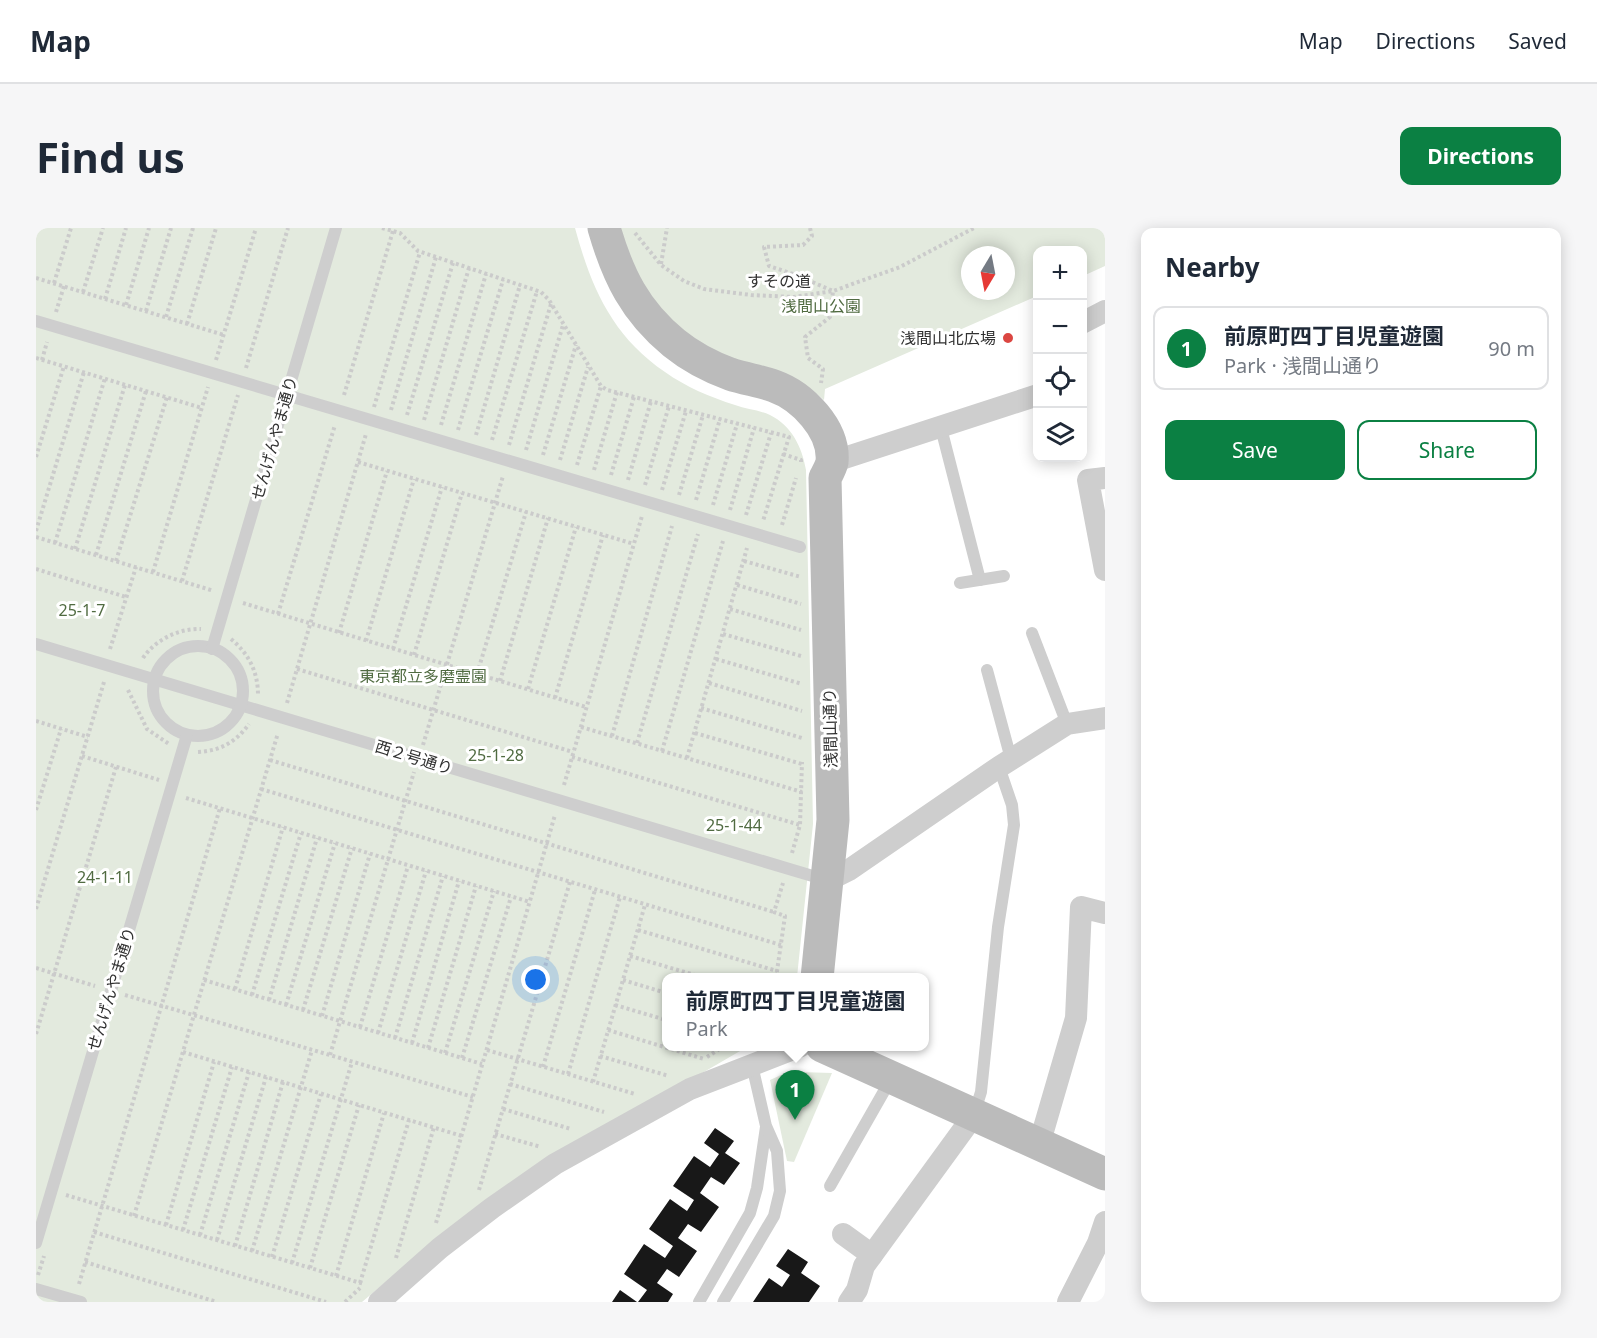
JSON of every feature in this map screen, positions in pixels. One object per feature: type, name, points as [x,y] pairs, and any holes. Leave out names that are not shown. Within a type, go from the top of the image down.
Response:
[{"type":"street","name":"浅間山通り","points":[[588,228],[596,263],[613,298],[631,325],[655,349],[686,372],[723,390],[767,402],[793,418],[811,443],[816,465],[828,470]]},
{"type":"street","name":"浅間山通り","points":[[604,228],[623,282],[638,307],[654,325],[676,344],[701,360],[729,373],[776,387],[804,404],[816,417],[829,442],[832,820],[818,973]]},
{"type":"street","points":[[1087,321],[1105,311]]},
{"type":"street","points":[[828,470],[1033,397]]},
{"type":"street","points":[[1105,478],[1088,480],[1105,570]]},
{"type":"street","points":[[827,881],[849,870],[1005,763],[1067,724],[1105,718]]},
{"type":"street","points":[[1039,1145],[1076,1018],[1081,908],[1105,913]]},
{"type":"street","points":[[379,1302],[440,1248],[555,1164],[690,1089],[790,1051]]},
{"type":"street","points":[[831,1051],[1105,1174]]},
{"type":"street","points":[[849,1302],[857,1290],[864,1266],[974,1115]]},
{"type":"street","points":[[1068,1302],[1098,1243],[1105,1222]]},
{"type":"street","points":[[843,1234],[872,1255]]},
{"type":"lane","name":"せんげんやま通り","points":[[212,649],[336,228]]},
{"type":"lane","points":[[36,321],[800,547]]},
{"type":"lane","points":[[941,428],[980,580]]},
{"type":"lane","points":[[960,583],[1004,576]]},
{"type":"lane","points":[[1032,633],[1067,724]]},
{"type":"lane","name":"西２号通り","points":[[36,644],[827,881]]},
{"type":"lane","points":[[198,646],[212,649],[230,660],[241,678],[243,692],[240,706],[225,727],[201,736],[187,735],[169,725],[156,708],[153,694],[154,680],[160,667],[177,652],[198,646]]},
{"type":"lane","points":[[974,1115],[981,1092],[998,927],[1014,825],[987,670]]},
{"type":"lane","name":"せんげんやま通り","points":[[36,1243],[187,735]]},
{"type":"lane","points":[[723,1302],[774,1215],[780,1191],[777,1151],[766,1126],[752,1065]]},
{"type":"lane","points":[[830,1186],[891,1078]]},
{"type":"lane","points":[[699,1302],[750,1212],[757,1188],[766,1126]]},
{"type":"lane","points":[[36,1289],[77,1301]]},
{"type":"path","points":[[54,283],[71,228]]},
{"type":"path","points":[[83,292],[103,228]]},
{"type":"path","points":[[105,299],[126,228]]},
{"type":"path","points":[[126,305],[149,228]]},
{"type":"path","points":[[146,311],[171,228]]},
{"type":"path","points":[[166,317],[193,228]]},
{"type":"path","points":[[187,324],[216,228]]},
{"type":"path","points":[[153,572],[256,228]]},
{"type":"path","points":[[182,581],[288,228]]},
{"type":"path","points":[[382,228],[400,233],[420,252],[541,292],[551,304],[601,386],[651,402],[789,437],[751,532]]},
{"type":"path","name":"すその道","points":[[630,228],[661,265],[684,281],[704,289],[751,295],[794,297],[834,291],[900,267],[974,228]]},
{"type":"path","points":[[661,265],[667,228]]},
{"type":"path","points":[[810,228],[812,236],[803,245],[764,247],[769,266],[796,274],[834,291],[830,317],[805,337],[808,358],[823,369],[816,417]]},
{"type":"path","points":[[134,1215],[420,252]]},
{"type":"path","points":[[386,425],[436,257]]},
{"type":"path","points":[[403,430],[453,263]]},
{"type":"path","points":[[420,435],[469,268]]},
{"type":"path","points":[[437,440],[486,274]]},
{"type":"path","points":[[36,278],[224,335]]},
{"type":"path","points":[[454,445],[503,280]]},
{"type":"path","points":[[471,450],[520,285]]},
{"type":"path","points":[[488,455],[537,291]]},
{"type":"path","points":[[504,460],[551,304]]},
{"type":"path","points":[[521,465],[563,324]]},
{"type":"path","points":[[538,470],[576,345]]},
{"type":"path","points":[[36,358],[202,408]]},
{"type":"path","points":[[36,457],[64,366]]},
{"type":"path","points":[[555,475],[588,366]]},
{"type":"path","points":[[36,531],[84,372]]},
{"type":"path","points":[[55,543],[105,378]]},
{"type":"path","points":[[75,549],[125,384]]},
{"type":"path","points":[[572,480],[601,386]]},
{"type":"path","points":[[96,555],[146,391]]},
{"type":"path","points":[[589,485],[617,392]]},
{"type":"path","points":[[117,561],[166,397]]},
{"type":"path","points":[[606,490],[634,397]]},
{"type":"path","points":[[623,495],[651,402]]},
{"type":"path","points":[[648,502],[669,406]]},
{"type":"path","points":[[435,1226],[634,544],[648,502],[686,411]]},
{"type":"path","points":[[612,736],[703,415]]},
{"type":"path","points":[[637,743],[700,518],[720,419]]},
{"type":"path","points":[[700,518],[737,424]]},
{"type":"path","points":[[662,751],[754,428]]},
{"type":"path","points":[[687,758],[744,561],[771,432]]},
{"type":"path","points":[[778,541],[801,460],[783,454]]},
{"type":"path","points":[[358,462],[634,544]]},
{"type":"path","points":[[339,633],[387,471]]},
{"type":"path","points":[[366,641],[414,479]]},
{"type":"path","points":[[393,649],[442,487]]},
{"type":"path","points":[[414,655],[462,493]]},
{"type":"path","points":[[477,674],[526,512]]},
{"type":"path","points":[[500,681],[548,518]]},
{"type":"path","points":[[528,690],[576,527]]},
{"type":"path","points":[[555,698],[603,535]]},
{"type":"path","points":[[36,537],[215,591],[212,600]]},
{"type":"path","points":[[800,547],[801,586]]},
{"type":"path","points":[[744,561],[801,577]]},
{"type":"path","points":[[110,649],[136,567]]},
{"type":"path","points":[[36,569],[126,597]]},
{"type":"path","points":[[737,585],[801,604]]},
{"type":"path","points":[[801,595],[801,612]]},
{"type":"path","points":[[239,602],[586,707]]},
{"type":"path","points":[[730,609],[801,630]]},
{"type":"path","points":[[142,659],[153,646],[178,632],[203,629],[206,620]]},
{"type":"path","points":[[801,621],[801,639]]},
{"type":"path","points":[[723,634],[801,656]]},
{"type":"path","points":[[99,646],[121,652]]},
{"type":"path","points":[[801,647],[801,666]]},
{"type":"path","points":[[716,658],[802,684]]},
{"type":"path","points":[[297,669],[800,825]]},
{"type":"path","points":[[801,675],[802,693]]},
{"type":"path","points":[[93,679],[114,685]]},
{"type":"path","points":[[36,909],[104,682]]},
{"type":"path","points":[[709,684],[802,711]]},
{"type":"path","points":[[124,688],[130,692],[147,729],[170,745],[167,753]]},
{"type":"path","points":[[802,702],[802,720]]},
{"type":"path","points":[[701,708],[802,738]]},
{"type":"path","points":[[36,721],[88,737]]},
{"type":"path","points":[[581,727],[802,792]]},
{"type":"path","points":[[36,810],[61,729]]},
{"type":"path","points":[[802,729],[802,747]]},
{"type":"path","points":[[695,733],[802,764]]},
{"type":"path","points":[[774,912],[800,825],[802,755]]},
{"type":"path","points":[[82,756],[160,780]]},
{"type":"path","points":[[270,760],[785,916],[777,971],[638,930]]},
{"type":"path","points":[[36,1034],[116,767]]},
{"type":"path","points":[[157,791],[162,771]]},
{"type":"path","points":[[261,789],[781,945]]},
{"type":"path","points":[[181,796],[530,902]]},
{"type":"path","points":[[77,1301],[85,1262],[220,808]]},
{"type":"path","points":[[235,989],[283,827]]},
{"type":"path","points":[[252,995],[301,833]]},
{"type":"path","points":[[269,1000],[317,838]]},
{"type":"path","points":[[286,1005],[335,843]]},
{"type":"path","points":[[303,1010],[352,848]]},
{"type":"path","points":[[322,1016],[370,854]]},
{"type":"path","points":[[360,1027],[408,866]]},
{"type":"path","points":[[378,1033],[426,871]]},
{"type":"path","points":[[395,1038],[443,876]]},
{"type":"path","points":[[411,1043],[459,881]]},
{"type":"path","points":[[477,1196],[570,882]]},
{"type":"path","points":[[428,1048],[476,886]]},
{"type":"path","points":[[543,1067],[595,890]]},
{"type":"path","points":[[445,1053],[494,891]]},
{"type":"path","points":[[462,1058],[511,897]]},
{"type":"path","points":[[568,1074],[620,897]]},
{"type":"path","points":[[592,1082],[645,905]]},
{"type":"path","points":[[630,956],[688,973]]},
{"type":"path","points":[[36,968],[473,1097]]},
{"type":"path","points":[[204,980],[482,1064]]},
{"type":"path","points":[[623,980],[662,992]]},
{"type":"path","points":[[615,1005],[662,1019]]},
{"type":"path","points":[[608,1030],[662,1046]]},
{"type":"path","points":[[252,1251],[312,1050]]},
{"type":"path","points":[[487,1050],[640,1095]]},
{"type":"path","points":[[678,1051],[704,1059]]},
{"type":"path","points":[[183,1052],[462,1136]]},
{"type":"path","points":[[600,1056],[673,1077]]},
{"type":"path","points":[[166,1225],[214,1062]]},
{"type":"path","points":[[292,1263],[352,1062]]},
{"type":"path","points":[[183,1230],[232,1067]]},
{"type":"path","points":[[200,1235],[249,1072]]},
{"type":"path","points":[[217,1240],[266,1077]]},
{"type":"path","points":[[235,1246],[283,1082]]},
{"type":"path","points":[[510,1084],[608,1113]]},
{"type":"path","points":[[272,1257],[321,1094]]},
{"type":"path","points":[[310,1268],[359,1105]]},
{"type":"path","points":[[503,1109],[576,1131]]},
{"type":"path","points":[[336,1276],[384,1113]]},
{"type":"path","points":[[62,1194],[362,1284],[409,1120]]},
{"type":"path","points":[[395,1259],[434,1127]]},
{"type":"path","points":[[495,1134],[544,1149]]},
{"type":"path","points":[[94,1232],[326,1302]]},
{"type":"path","points":[[85,1262],[216,1302]]},
{"type":"green space","name":"東京都立多磨霊園","points":[[36,228],[575,228],[588,270],[606,309],[631,343],[665,372],[690,387],[726,402],[766,413],[778,420],[790,431],[802,453],[806,470],[813,824],[797,973],[662,973],[662,1051],[740,1051],[654,1101],[445,1232],[362,1302],[36,1302]]},
{"type":"green space","name":"浅間山公園","points":[[619,228],[1105,228],[1105,266],[1087,274],[1087,246],[1033,246],[1033,298],[825,389],[824,400],[804,386],[726,358],[701,343],[654,305],[636,271]]},
{"type":"green space","points":[[799,1072],[832,1073],[794,1162],[787,1161],[770,1080],[781,1075]]},
{"type":"building","points":[[715,1128],[734,1141],[725,1153],[740,1163],[724,1185],[711,1177],[700,1193],[719,1207],[701,1232],[688,1224],[678,1238],[697,1251],[679,1277],[667,1269],[657,1283],[673,1294],[668,1302],[638,1302],[647,1290],[624,1274],[644,1244],[665,1258],[673,1246],[649,1229],[670,1199],[687,1211],[694,1200],[673,1186],[694,1156],[710,1167],[719,1154],[704,1143]]},
{"type":"building","points":[[788,1249],[808,1262],[801,1273],[820,1286],[809,1302],[753,1302],[769,1278],[782,1287],[790,1275],[776,1266]]},
{"type":"building","points":[[620,1290],[637,1302],[612,1302]]},
{"type":"place","name":"浅間山北広場","points":[[1008,338]]},
{"type":"place","name":"前原町四丁目児童遊園","points":[[795,1120]]},
{"type":"park label","name":"25-1-7","points":[[82,610]]},
{"type":"park label","name":"25-1-28","points":[[496,755]]},
{"type":"park label","name":"25-1-44","points":[[734,825]]},
{"type":"park label","name":"24-1-11","points":[[105,877]]}]
